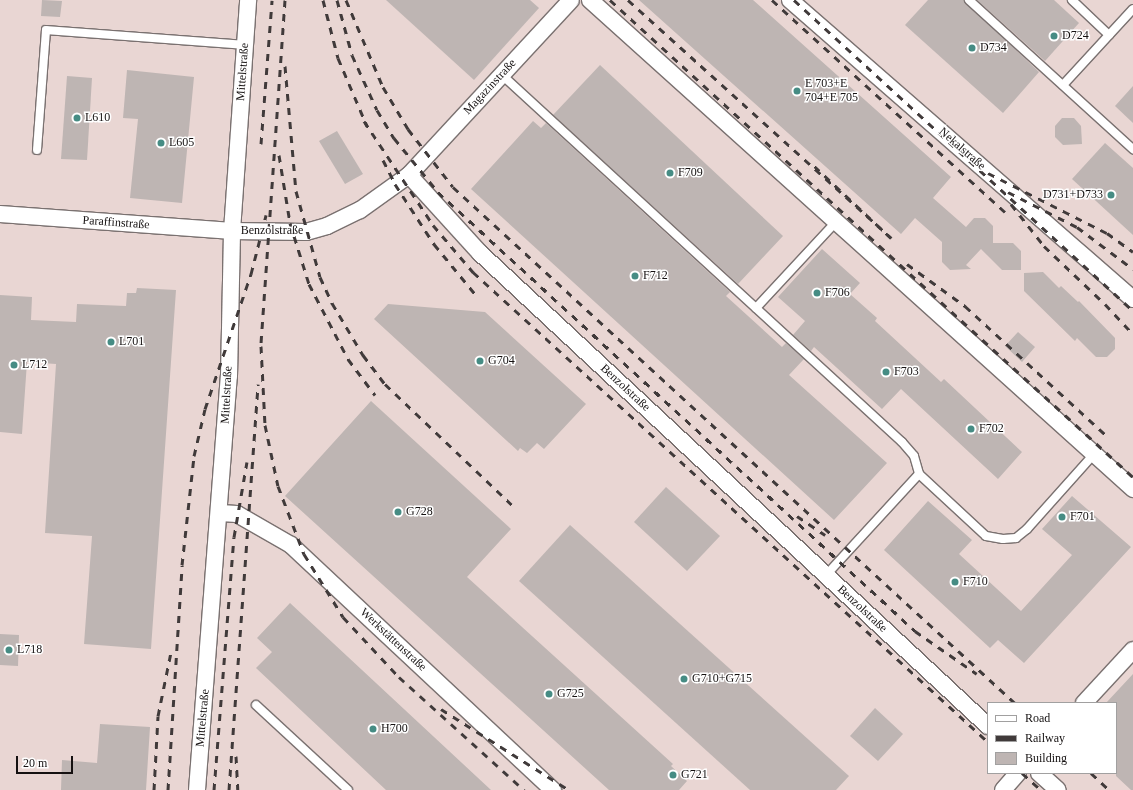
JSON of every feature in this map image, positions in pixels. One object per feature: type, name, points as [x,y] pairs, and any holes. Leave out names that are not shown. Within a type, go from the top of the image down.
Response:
[{"type":"street","name":"Mittelstraße","points":[[197,790],[220,513],[229,376],[232,231],[248,0]]},
{"type":"street","name":"Magazinstraße","points":[[409,175],[571,0]]},
{"type":"street","points":[[590,0],[1133,489]]},
{"type":"street","name":"Nekalstraße","points":[[790,0],[1133,298]]},
{"type":"street","name":"Benzolstraße","points":[[232,231],[306,232],[326,226],[360,210],[409,175],[480,253],[987,725]]},
{"type":"street","name":"Paraffinstraße","points":[[0,214],[232,231]]},
{"type":"street","name":"Werkstättenstraße","points":[[220,513],[237,514],[291,545],[553,790]]},
{"type":"street","points":[[1085,702],[1133,650]]},
{"type":"street","points":[[1003,790],[1017,774]]},
{"type":"street","points":[[1040,774],[1058,790]]},
{"type":"lane","points":[[968,0],[1133,149]]},
{"type":"lane","points":[[1072,0],[1109,35]]},
{"type":"lane","points":[[1062,85],[1133,9]]},
{"type":"lane","points":[[37,150],[46,30],[245,45]]},
{"type":"lane","points":[[502,74],[902,442],[914,456],[918,474],[986,536],[1003,539],[1016,538],[1027,529],[1094,454]]},
{"type":"lane","points":[[756,308],[836,222]]},
{"type":"lane","points":[[826,575],[918,474]]},
{"type":"lane","points":[[256,705],[348,790]]},
{"type":"shaded area","points":[[0,0],[1133,0],[1133,790],[0,790]]},
{"type":"building","points":[[42,0],[62,1],[60,17],[41,16]]},
{"type":"building","points":[[386,0],[530,0],[539,8],[474,80]]},
{"type":"building","name":"E 703+E 704+E 705","points":[[639,0],[753,0],[951,177],[933,198],[966,227],[974,218],[985,218],[993,226],[993,243],[1013,243],[1021,251],[1021,270],[1002,270],[981,249],[966,265],[971,269],[950,270],[942,262],[942,242],[915,218],[901,234]]},
{"type":"building","name":"D734","points":[[928,0],[964,0],[1039,72],[1003,113],[905,25]]},
{"type":"building","name":"D724","points":[[977,0],[1054,0],[1079,23],[1045,61]]},
{"type":"building","name":"F709","points":[[600,65],[783,236],[738,284],[553,115]]},
{"type":"building","name":"L605","points":[[127,70],[194,77],[182,203],[130,198],[138,119],[123,118]]},
{"type":"building","name":"L610","points":[[67,76],[92,78],[87,160],[61,159]]},
{"type":"building","points":[[1133,86],[1133,123],[1115,106]]},
{"type":"building","points":[[1062,118],[1074,118],[1081,126],[1082,144],[1063,145],[1055,137],[1055,126]]},
{"type":"building","name":"F712","points":[[533,121],[541,128],[546,123],[730,292],[726,296],[782,347],[786,343],[804,359],[789,375],[887,463],[834,520],[471,189]]},
{"type":"building","points":[[337,131],[363,174],[345,184],[319,141]]},
{"type":"building","name":"D731+D733","points":[[1105,143],[1133,168],[1133,235],[1072,179]]},
{"type":"building","points":[[822,249],[860,283],[850,294],[877,318],[875,321],[941,382],[944,379],[1022,452],[998,479],[901,389],[882,409],[814,347],[811,351],[793,335],[805,321],[778,297]]},
{"type":"building","points":[[1043,272],[1059,288],[1061,286],[1078,302],[1079,301],[1115,338],[1115,349],[1107,357],[1096,357],[1077,338],[1075,341],[1024,291],[1024,273]]},
{"type":"building","points":[[137,288],[176,290],[151,649],[84,644],[92,536],[45,533],[56,364],[27,362],[22,434],[0,432],[0,295],[32,297],[31,320],[76,322],[77,304],[126,306],[127,293],[136,293]]},
{"type":"building","name":"G704","points":[[388,304],[485,312],[586,404],[544,449],[537,443],[527,453],[520,448],[518,451],[374,319]]},
{"type":"building","points":[[1018,332],[1035,347],[1022,362],[1005,346]]},
{"type":"building","points":[[371,401],[511,529],[467,577],[673,764],[671,766],[687,781],[679,790],[609,790],[285,496]]},
{"type":"building","points":[[666,487],[720,536],[687,571],[634,522]]},
{"type":"building","name":"F710","points":[[1072,496],[1131,547],[1024,663],[998,640],[990,648],[884,550],[928,501],[972,540],[959,554],[1021,611],[1072,555],[1042,529]]},
{"type":"building","name":"G710+G715","points":[[570,525],[849,776],[836,790],[750,790],[519,581]]},
{"type":"building","name":"H700","points":[[290,603],[491,790],[386,790],[256,668],[272,652],[257,638]]},
{"type":"building","name":"L718","points":[[0,634],[19,635],[18,666],[0,665]]},
{"type":"building","points":[[1133,674],[1133,790],[1131,790],[1116,776],[1117,702],[1107,702]]},
{"type":"building","points":[[875,708],[903,734],[878,761],[850,736]]},
{"type":"building","points":[[100,724],[150,727],[146,790],[61,790],[62,760],[97,763]]},
{"type":"railway","points":[[261,144],[272,0]]},
{"type":"railway","points":[[285,0],[261,346],[265,425],[278,486],[304,554],[343,617],[399,677],[524,790]]},
{"type":"railway","points":[[323,0],[338,58],[367,126]]},
{"type":"railway","points":[[337,0],[352,55],[377,110],[394,138],[438,192],[915,631],[977,674]]},
{"type":"railway","points":[[346,0],[383,87],[408,129],[453,187],[1014,702]]},
{"type":"railway","points":[[610,0],[1133,477]]},
{"type":"railway","points":[[628,0],[891,238],[810,162]]},
{"type":"railway","points":[[772,0],[1005,212]]},
{"type":"railway","points":[[794,0],[1133,311]]},
{"type":"railway","points":[[285,66],[296,191],[320,277],[332,303],[363,355],[385,384],[514,507]]},
{"type":"railway","points":[[364,121],[433,225],[473,272],[987,741]]},
{"type":"railway","points":[[279,155],[290,223],[309,284],[348,359],[375,395]]},
{"type":"railway","points":[[383,160],[395,184],[434,244],[475,294]]},
{"type":"railway","points":[[988,173],[1107,233],[1133,252]]},
{"type":"railway","points":[[1008,192],[1077,227],[1133,269]]},
{"type":"railway","points":[[1011,204],[1044,246],[1105,304],[1133,334]]},
{"type":"railway","points":[[168,790],[182,565],[194,456],[205,409],[251,274],[266,215]]},
{"type":"railway","points":[[907,264],[965,306],[1107,436]]},
{"type":"railway","points":[[229,790],[258,384]]},
{"type":"railway","points":[[214,790],[234,537],[247,462]]},
{"type":"railway","points":[[797,516],[825,535]]},
{"type":"railway","points":[[154,790],[158,716],[171,652]]},
{"type":"railway","points":[[441,709],[569,790]]},
{"type":"railway","points":[[236,756],[238,790]]},
{"type":"railway","points":[[1023,774],[1041,790]]},
{"type":"railway","points":[[1092,774],[1109,790]]},
{"type":"place","name":"D724","points":[[1054,36]]},
{"type":"place","name":"D734","points":[[972,48]]},
{"type":"place","name":"E 703+E 704+E 705","points":[[797,91]]},
{"type":"place","name":"L610","points":[[77,118]]},
{"type":"place","name":"L605","points":[[161,143]]},
{"type":"place","name":"F709","points":[[670,173]]},
{"type":"place","name":"D731+D733","points":[[1111,195]]},
{"type":"place","name":"F712","points":[[635,276]]},
{"type":"place","name":"F706","points":[[817,293]]},
{"type":"place","name":"L701","points":[[111,342]]},
{"type":"place","name":"G704","points":[[480,361]]},
{"type":"place","name":"L712","points":[[14,365]]},
{"type":"place","name":"F703","points":[[886,372]]},
{"type":"place","name":"F702","points":[[971,429]]},
{"type":"place","name":"G728","points":[[398,512]]},
{"type":"place","name":"F701","points":[[1062,517]]},
{"type":"place","name":"F710","points":[[955,582]]},
{"type":"place","name":"L718","points":[[9,650]]},
{"type":"place","name":"G710+G715","points":[[684,679]]},
{"type":"place","name":"G725","points":[[549,694]]},
{"type":"place","name":"H700","points":[[373,729]]},
{"type":"place","name":"G721","points":[[673,775]]}]
